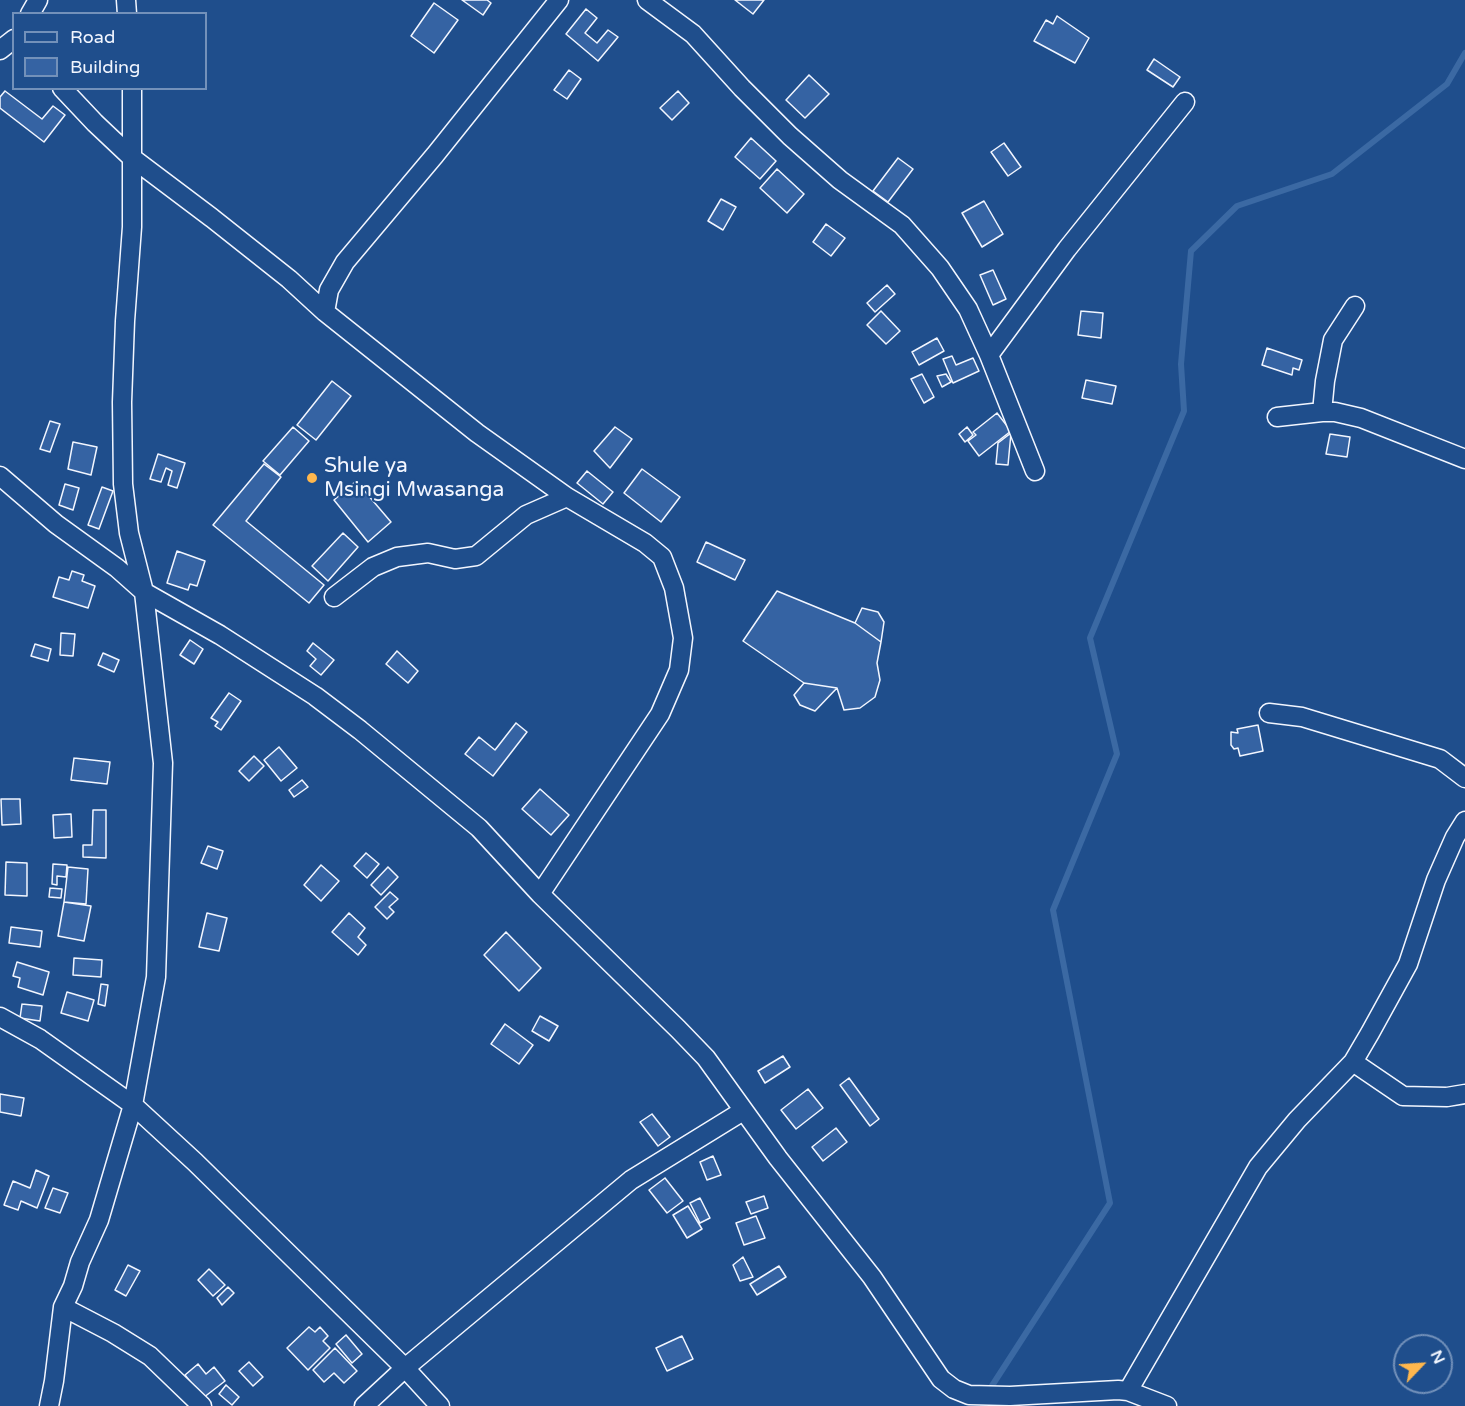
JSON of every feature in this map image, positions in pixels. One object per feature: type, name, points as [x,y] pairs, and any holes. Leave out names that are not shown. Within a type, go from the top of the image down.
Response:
[{"type":"street","points":[[325,312],[329,290],[345,262],[435,155],[559,0]]},
{"type":"street","points":[[647,0],[693,34],[789,136],[840,180],[902,225],[940,268],[968,309],[989,355],[1035,471]]},
{"type":"street","points":[[0,27],[12,36]]},
{"type":"street","points":[[0,50],[12,40]]},
{"type":"street","points":[[64,90],[131,157],[289,279],[325,312],[477,433],[567,497],[645,543],[663,557],[674,588],[682,638],[679,670],[660,714],[540,894]]},
{"type":"street","points":[[49,1406],[63,1307],[99,1220],[133,1105],[146,1045],[156,977],[163,763],[144,592],[129,533],[123,484],[122,402],[132,227],[132,90]]},
{"type":"street","points":[[989,355],[1066,249],[1185,102]]},
{"type":"street","points":[[1322,412],[1324,381],[1333,340],[1355,306]]},
{"type":"street","points":[[1277,417],[1335,412],[1361,418],[1465,459]]},
{"type":"street","points":[[0,476],[56,524],[117,568],[144,592],[272,668],[342,716],[479,828],[540,894],[706,1058],[743,1111],[872,1277],[941,1379],[954,1389],[969,1395],[1010,1396],[1096,1390],[1128,1391],[1167,1406]]},
{"type":"street","points":[[334,597],[374,567],[396,556],[428,553],[455,559],[476,556],[526,515],[567,497]]},
{"type":"street","points":[[1269,713],[1302,717],[1440,759],[1465,778]]},
{"type":"street","points":[[1128,1391],[1258,1167],[1297,1120],[1353,1062],[1408,964],[1436,880],[1455,837],[1465,822]]},
{"type":"street","points":[[0,1017],[40,1039],[133,1105],[195,1162],[405,1368],[440,1406]]},
{"type":"street","points":[[1353,1062],[1403,1096],[1447,1097],[1465,1094]]},
{"type":"street","points":[[364,1406],[405,1368],[631,1180],[743,1111]]},
{"type":"street","points":[[63,1307],[113,1333],[150,1356],[202,1406]]},
{"type":"building","points":[[462,0],[487,0],[491,3],[483,15]]},
{"type":"building","points":[[735,0],[764,0],[753,14]]},
{"type":"building","points":[[434,3],[458,20],[434,53],[411,36]]},
{"type":"building","points":[[586,9],[597,18],[585,33],[597,43],[608,30],[618,37],[598,61],[566,34]]},
{"type":"building","points":[[1057,16],[1089,38],[1075,63],[1034,41],[1046,20],[1053,24]]},
{"type":"building","points":[[1154,59],[1180,77],[1173,87],[1147,70]]},
{"type":"building","points":[[569,70],[581,79],[567,99],[554,90]]},
{"type":"building","points":[[809,75],[829,94],[805,118],[786,100]]},
{"type":"building","points":[[5,91],[42,119],[53,106],[65,115],[44,142],[0,108],[0,97]]},
{"type":"building","points":[[678,91],[689,103],[672,120],[660,108]]},
{"type":"building","points":[[751,138],[776,161],[760,179],[735,157]]},
{"type":"building","points":[[1004,143],[1021,167],[1008,176],[991,152]]},
{"type":"building","points":[[898,158],[913,169],[888,202],[873,191]]},
{"type":"building","points":[[777,169],[804,194],[787,213],[760,188]]},
{"type":"building","points":[[721,199],[736,207],[723,230],[708,221]]},
{"type":"building","points":[[984,201],[1003,234],[982,247],[962,213]]},
{"type":"building","points":[[826,224],[845,238],[831,256],[813,242]]},
{"type":"building","points":[[993,270],[1006,299],[993,305],[980,275]]},
{"type":"building","points":[[887,285],[895,294],[875,312],[867,303]]},
{"type":"building","points":[[881,311],[900,331],[886,344],[867,325]]},
{"type":"building","points":[[1081,311],[1103,313],[1101,338],[1078,335]]},
{"type":"building","points":[[937,338],[944,351],[919,365],[912,352]]},
{"type":"building","points":[[1267,348],[1302,360],[1299,370],[1293,368],[1292,375],[1262,365]]},
{"type":"building","points":[[952,356],[956,365],[973,358],[979,371],[953,383],[943,359]]},
{"type":"building","points":[[922,374],[934,397],[924,403],[911,379]]},
{"type":"building","points":[[946,374],[951,382],[942,387],[937,376]]},
{"type":"building","points":[[1086,380],[1116,386],[1112,404],[1082,398]]},
{"type":"building","points":[[332,381],[351,396],[316,440],[297,425]]},
{"type":"building","points":[[997,413],[1011,431],[979,456],[968,441],[976,435],[973,432]]},
{"type":"building","points":[[50,421],[60,424],[50,452],[40,449]]},
{"type":"building","points":[[293,427],[309,441],[280,475],[263,461]]},
{"type":"building","points":[[615,427],[632,439],[610,468],[594,451]]},
{"type":"building","points":[[967,427],[973,435],[965,442],[959,434]]},
{"type":"building","points":[[1011,433],[1008,465],[996,464],[998,443]]},
{"type":"building","points":[[1330,434],[1350,437],[1347,457],[1326,454]]},
{"type":"building","points":[[73,442],[97,447],[91,475],[68,469]]},
{"type":"building","points":[[158,454],[185,463],[177,488],[168,485],[172,471],[166,468],[161,482],[150,479]]},
{"type":"building","points":[[264,464],[281,477],[246,521],[324,585],[309,603],[213,525]]},
{"type":"building","points":[[642,469],[680,497],[661,522],[624,493]]},
{"type":"building","points":[[587,471],[613,492],[603,504],[577,483]]},
{"type":"building","points":[[356,481],[391,522],[368,542],[334,500]]},
{"type":"building","points":[[65,484],[79,488],[73,510],[59,505]]},
{"type":"building","points":[[102,487],[113,491],[99,529],[88,525]]},
{"type":"building","points":[[343,533],[358,547],[328,581],[312,566]]},
{"type":"building","points":[[706,542],[745,560],[735,580],[697,562]]},
{"type":"building","points":[[177,551],[205,561],[197,586],[190,584],[188,590],[167,583]]},
{"type":"building","points":[[72,571],[84,575],[82,581],[95,586],[88,608],[53,597],[59,577],[69,580]]},
{"type":"building","points":[[777,591],[855,623],[881,642],[877,663],[880,680],[875,697],[860,708],[844,710],[837,688],[804,683],[743,641]]},
{"type":"building","points":[[862,608],[878,612],[884,622],[881,642],[855,623]]},
{"type":"building","points":[[61,633],[75,634],[73,656],[60,655]]},
{"type":"building","points":[[190,640],[203,649],[194,664],[180,655]]},
{"type":"building","points":[[313,643],[334,660],[321,675],[310,666],[316,659],[307,651]]},
{"type":"building","points":[[35,644],[51,649],[48,661],[31,656]]},
{"type":"building","points":[[397,651],[418,671],[408,683],[386,664]]},
{"type":"building","points":[[103,653],[119,660],[114,672],[98,665]]},
{"type":"building","points":[[804,683],[837,688],[815,711],[800,705],[794,695]]},
{"type":"building","points":[[229,693],[241,701],[221,730],[215,726],[218,722],[211,718]]},
{"type":"building","points":[[516,723],[527,732],[493,776],[465,754],[479,737],[495,750]]},
{"type":"building","points":[[1258,725],[1263,751],[1240,756],[1238,748],[1234,749],[1231,745],[1231,732],[1238,733],[1237,729]]},
{"type":"building","points":[[279,747],[297,768],[281,781],[264,760]]},
{"type":"building","points":[[254,756],[264,766],[249,781],[239,771]]},
{"type":"building","points":[[74,758],[110,762],[107,784],[71,780]]},
{"type":"building","points":[[302,780],[308,787],[294,797],[289,790]]},
{"type":"building","points":[[540,789],[569,815],[551,835],[522,809]]},
{"type":"building","points":[[1,799],[20,799],[21,824],[2,825]]},
{"type":"building","points":[[93,810],[106,810],[106,858],[83,857],[83,845],[92,845]]},
{"type":"building","points":[[71,814],[72,837],[54,838],[53,815]]},
{"type":"building","points":[[208,846],[223,851],[217,869],[201,863]]},
{"type":"building","points":[[366,853],[379,864],[367,878],[354,866]]},
{"type":"building","points":[[6,862],[27,863],[27,896],[5,895]]},
{"type":"building","points":[[53,864],[67,865],[66,877],[57,876],[57,885],[52,884]]},
{"type":"building","points":[[321,865],[339,881],[321,901],[304,885]]},
{"type":"building","points":[[68,867],[88,869],[86,904],[64,902]]},
{"type":"building","points":[[388,867],[398,877],[381,895],[371,885]]},
{"type":"building","points":[[50,888],[62,889],[61,898],[49,897]]},
{"type":"building","points":[[390,892],[398,899],[389,907],[394,912],[387,919],[375,907]]},
{"type":"building","points":[[64,902],[91,906],[84,941],[58,936]]},
{"type":"building","points":[[207,913],[227,918],[219,951],[199,947]]},
{"type":"building","points":[[349,913],[365,928],[358,937],[366,945],[358,955],[332,932]]},
{"type":"building","points":[[11,927],[42,931],[40,947],[9,943]]},
{"type":"building","points":[[506,932],[541,968],[519,991],[484,955]]},
{"type":"building","points":[[74,958],[102,960],[101,977],[73,975]]},
{"type":"building","points":[[17,962],[49,972],[43,995],[18,987],[20,978],[13,976]]},
{"type":"building","points":[[101,984],[108,985],[105,1006],[98,1004]]},
{"type":"building","points":[[67,992],[94,1000],[88,1021],[61,1013]]},
{"type":"building","points":[[22,1004],[42,1006],[40,1021],[20,1018]]},
{"type":"building","points":[[540,1016],[558,1026],[549,1041],[532,1031]]},
{"type":"building","points":[[505,1024],[533,1045],[519,1064],[491,1044]]},
{"type":"building","points":[[783,1056],[790,1067],[765,1083],[758,1071]]},
{"type":"building","points":[[849,1078],[879,1119],[870,1126],[840,1085]]},
{"type":"building","points":[[808,1089],[823,1108],[796,1129],[781,1110]]},
{"type":"building","points":[[0,1094],[24,1098],[21,1116],[0,1112]]},
{"type":"building","points":[[652,1114],[670,1137],[658,1146],[640,1122]]},
{"type":"building","points":[[836,1128],[847,1142],[823,1161],[812,1147]]},
{"type":"building","points":[[713,1156],[721,1175],[707,1180],[700,1162]]},
{"type":"building","points":[[36,1170],[49,1176],[37,1208],[21,1201],[18,1210],[4,1205],[13,1181],[30,1188]]},
{"type":"building","points":[[665,1178],[683,1201],[667,1213],[649,1190]]},
{"type":"building","points":[[53,1188],[68,1193],[60,1213],[45,1208]]},
{"type":"building","points":[[764,1196],[768,1208],[751,1214],[746,1202]]},
{"type":"building","points":[[700,1198],[710,1218],[700,1223],[690,1203]]},
{"type":"building","points":[[688,1206],[702,1229],[687,1238],[673,1215]]},
{"type":"building","points":[[756,1216],[765,1238],[744,1245],[736,1223]]},
{"type":"building","points":[[743,1257],[753,1277],[740,1281],[733,1265]]},
{"type":"building","points":[[128,1265],[140,1271],[126,1296],[115,1290]]},
{"type":"building","points":[[779,1266],[786,1277],[757,1295],[750,1284]]},
{"type":"building","points":[[209,1269],[225,1285],[213,1296],[198,1280]]},
{"type":"building","points":[[228,1287],[234,1293],[222,1305],[217,1298]]},
{"type":"building","points":[[309,1327],[315,1332],[320,1327],[328,1336],[323,1341],[330,1348],[308,1370],[287,1348]]},
{"type":"building","points":[[346,1335],[362,1354],[352,1363],[336,1344]]},
{"type":"building","points":[[682,1336],[693,1359],[667,1371],[656,1348]]},
{"type":"building","points":[[335,1348],[357,1371],[344,1383],[334,1373],[324,1382],[313,1370]]},
{"type":"building","points":[[249,1362],[263,1377],[253,1386],[239,1371]]},
{"type":"building","points":[[198,1364],[206,1374],[214,1367],[225,1381],[203,1398],[185,1375]]},
{"type":"building","points":[[226,1385],[239,1397],[232,1405],[219,1394]]},
{"type":"waterway","points":[[983,1406],[986,1395],[1110,1203],[1053,910],[1117,754],[1090,638],[1184,411],[1181,364],[1191,251],[1237,206],[1332,174],[1447,84],[1465,53]]},
{"type":"place","name":"Shule ya Msingi Mwasanga","points":[[312,478]]}]
